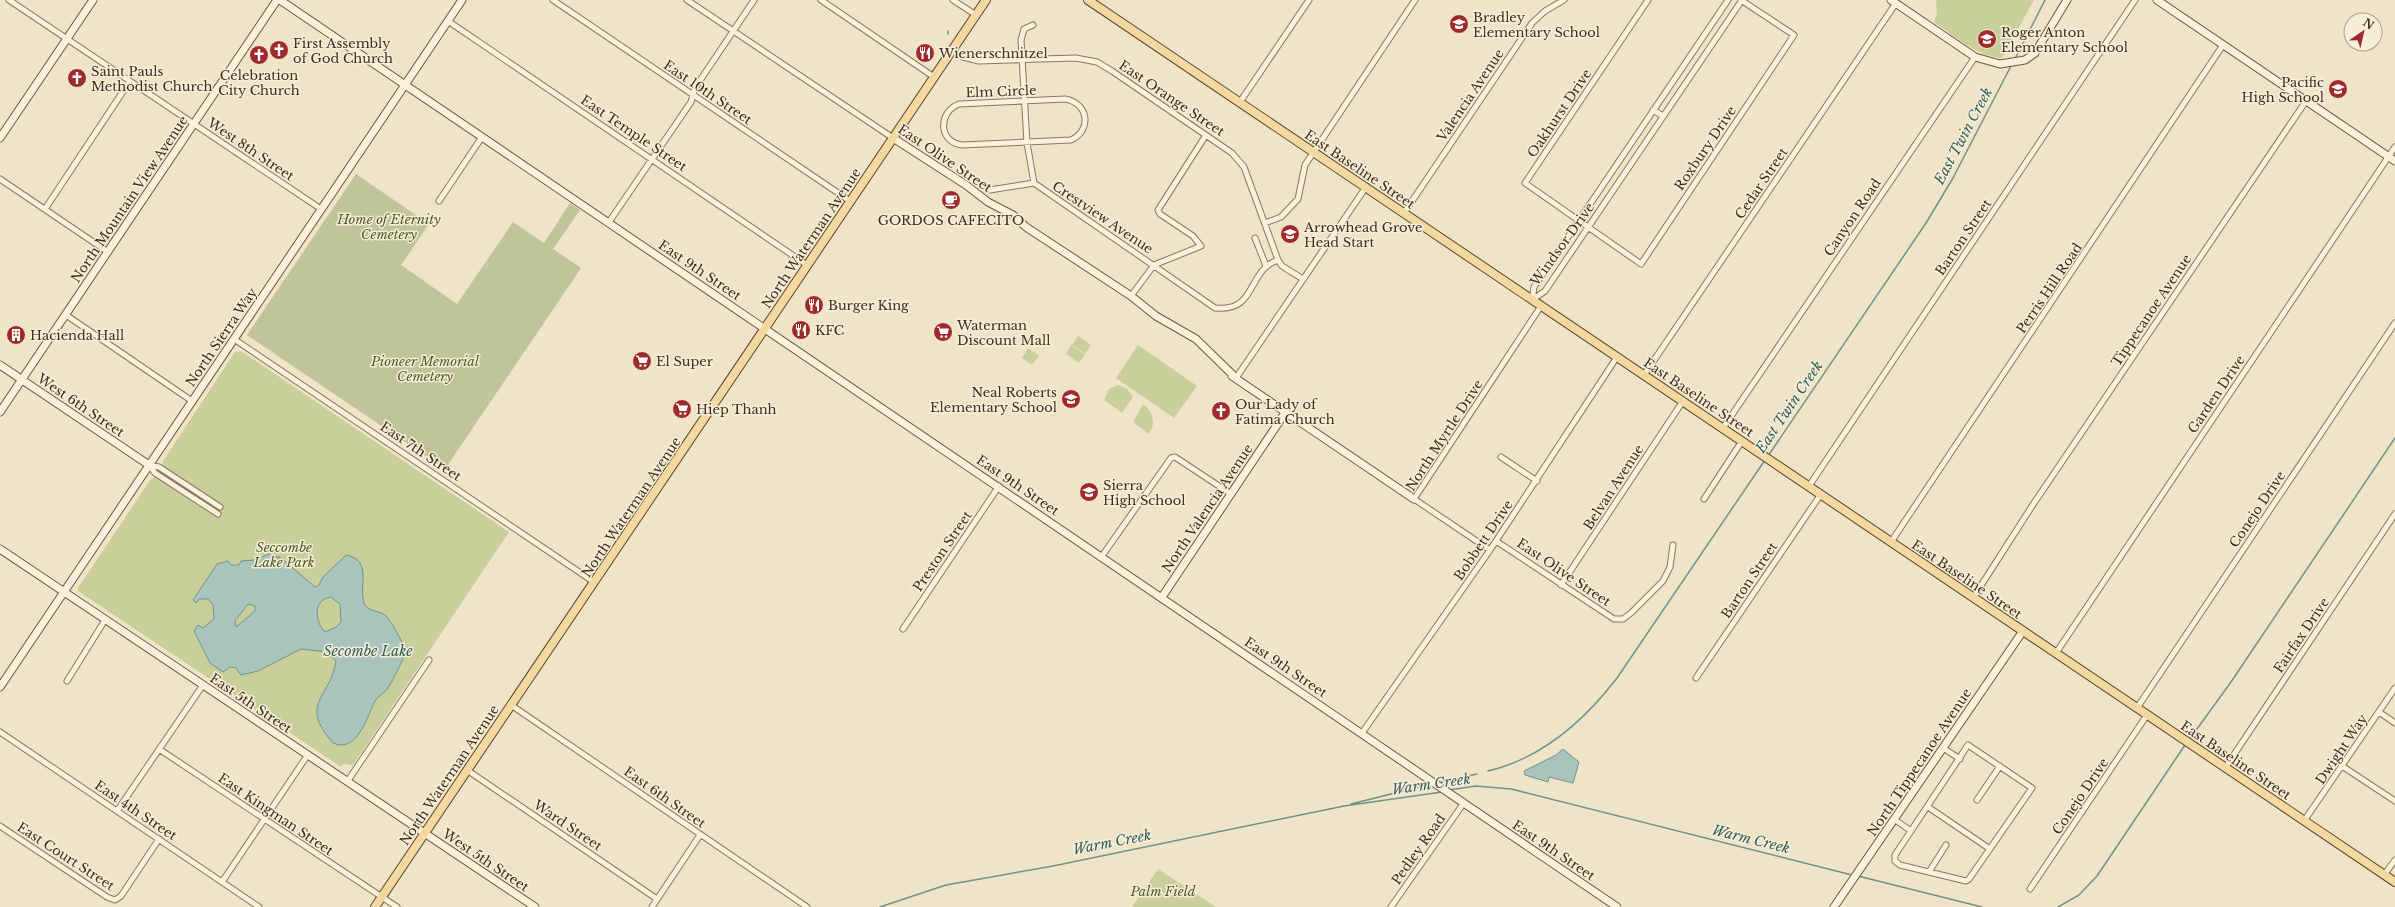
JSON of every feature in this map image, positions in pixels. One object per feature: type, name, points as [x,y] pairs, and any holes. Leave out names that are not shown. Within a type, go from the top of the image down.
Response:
[{"type":"main road","name":"North Waterman Avenue","points":[[375,907],[986,0]]},
{"type":"main road","name":"East Baseline Street","points":[[1088,0],[2395,882]]},
{"type":"street","name":"West 8th Street","points":[[9,0],[321,209]]},
{"type":"street","points":[[0,138],[93,0]]},
{"type":"street","name":"East 9th Street","points":[[279,0],[999,486],[1426,776],[1463,804],[1617,907]]},
{"type":"street","name":"North Mountain View Avenue","points":[[0,412],[279,0]]},
{"type":"street","name":"North Sierra Way","points":[[0,687],[462,0]]},
{"type":"street","name":"East 10th Street","points":[[553,0],[850,201]]},
{"type":"street","name":"East Olive Street","points":[[687,0],[966,185],[988,202],[1013,215],[1026,227],[1131,296],[1156,316],[1188,336],[1223,371],[1236,378],[1414,499]]},
{"type":"street","points":[[609,222],[691,102],[695,88],[754,0]]},
{"type":"street","points":[[821,0],[934,77]]},
{"type":"street","points":[[953,0],[976,15]]},
{"type":"street","points":[[1240,102],[1309,0]]},
{"type":"street","points":[[1265,223],[1281,217],[1298,199],[1302,171],[1313,152],[1415,0]]},
{"type":"street","name":"Valencia Avenue","points":[[1404,213],[1532,23],[1538,16],[1564,0]]},
{"type":"street","name":"Oakhurst Drive","points":[[1579,220],[1524,183],[1648,0]]},
{"type":"street","name":"Windsor Drive","points":[[1532,300],[1534,287],[1728,0]]},
{"type":"street","name":"Windsor Drive","points":[[1532,300],[1545,291],[1741,0]]},
{"type":"street","name":"Roxbury Drive","points":[[1579,220],[1641,264],[1794,35],[1741,0]]},
{"type":"street","points":[[1893,2],[1975,56],[1987,62],[2002,64],[2027,58],[2040,48],[2068,0]]},
{"type":"street","name":"Barton Street","points":[[1809,486],[2135,0]]},
{"type":"street","points":[[2157,0],[2395,162]]},
{"type":"street","name":"Cedar Street","points":[[1644,375],[1893,2]]},
{"type":"street","name":"East Temple Street","points":[[448,21],[807,265]]},
{"type":"street","points":[[1030,26],[1021,34],[1027,143],[1034,183]]},
{"type":"street","name":"Perris Hill Road","points":[[1891,542],[2223,45]]},
{"type":"street","name":"East Orange Street","points":[[952,51],[971,60],[1076,58],[1097,62],[1232,153],[1244,168],[1278,260]]},
{"type":"street","name":"Canyon Road","points":[[1723,428],[1975,56]]},
{"type":"street","points":[[45,209],[130,81]]},
{"type":"street","name":"Elm Circle","points":[[1070,100],[1080,106],[1086,119],[1083,132],[1074,139],[1027,143],[959,145],[947,137],[943,124],[948,112],[959,104],[1070,100]]},
{"type":"street","name":"Tippecanoe Avenue","points":[[1973,598],[2306,101]]},
{"type":"street","points":[[1654,110],[1663,116]]},
{"type":"street","name":"Crestview Avenue","points":[[990,190],[1034,183],[1154,265],[1201,246],[1193,236],[1160,214],[1158,210],[1206,135]]},
{"type":"street","points":[[439,201],[482,136]]},
{"type":"street","name":"Garden Drive","points":[[2056,653],[2395,147]]},
{"type":"street","points":[[0,179],[108,252]]},
{"type":"street","points":[[1236,378],[1366,187]]},
{"type":"street","points":[[1255,238],[1266,266]]},
{"type":"street","points":[[1131,296],[1154,265],[1215,308],[1221,309],[1241,302],[1246,298],[1266,266],[1278,260],[1282,266],[1303,279]]},
{"type":"street","name":"North Myrtle Drive","points":[[1490,550],[1414,499],[1541,306]]},
{"type":"street","points":[[66,315],[192,401]]},
{"type":"street","name":"Conejo Drive","points":[[2137,708],[2395,323]]},
{"type":"street","name":"East 7th Street","points":[[234,339],[594,582]]},
{"type":"street","name":"Bobbett Drive","points":[[1362,733],[1490,550],[1617,357]]},
{"type":"street","name":"West 6th Street","points":[[0,365],[149,465]]},
{"type":"street","name":"Belvan Avenue","points":[[1561,586],[1683,401]]},
{"type":"street","name":"North Valencia Avenue","points":[[1162,597],[1286,413]]},
{"type":"street","points":[[1704,499],[1742,441]]},
{"type":"street","points":[[1500,457],[1537,480]]},
{"type":"street","points":[[1102,556],[1171,458],[1175,458],[1231,494]]},
{"type":"street","points":[[149,465],[158,467],[220,507]]},
{"type":"street","points":[[149,465],[155,472],[218,514]]},
{"type":"street","name":"Preston Street","points":[[903,628],[999,486]]},
{"type":"street","name":"Barton Street","points":[[1696,678],[1820,494]]},
{"type":"street","name":"Fairfax Drive","points":[[2225,768],[2395,514]]},
{"type":"street","name":"East Olive Street","points":[[1496,541],[1598,611],[1614,619],[1622,619],[1663,580],[1670,567],[1673,545]]},
{"type":"street","points":[[0,549],[64,592]]},
{"type":"street","name":"East 5th Street","points":[[64,592],[424,833]]},
{"type":"street","points":[[67,681],[72,669],[105,620]]},
{"type":"street","name":"North Tippecanoe Avenue","points":[[1834,907],[2023,631]]},
{"type":"street","points":[[347,782],[429,660]]},
{"type":"street","points":[[117,811],[203,685]]},
{"type":"street","name":"Dwight Way","points":[[2304,821],[2395,688]]},
{"type":"street","name":"East 6th Street","points":[[511,705],[807,907]]},
{"type":"street","points":[[2379,712],[2395,723]]},
{"type":"street","name":"Conejo Drive","points":[[2030,889],[2148,715]]},
{"type":"street","name":"East 4th Street","points":[[0,732],[259,907]]},
{"type":"street","points":[[1968,745],[2032,788],[1970,879],[1966,881],[1900,865],[1895,861],[1895,855],[1960,759],[1968,745]]},
{"type":"street","points":[[1943,748],[1960,759]]},
{"type":"street","name":"East Kingman Street","points":[[159,749],[397,907]]},
{"type":"street","points":[[222,882],[307,756]]},
{"type":"street","points":[[1977,800],[2000,766]]},
{"type":"street","points":[[2342,766],[2395,801]]},
{"type":"street","name":"Ward Street","points":[[467,770],[657,899]]},
{"type":"street","name":"Pedley Road","points":[[1391,907],[1463,804]]},
{"type":"street","points":[[1928,807],[1990,849]]},
{"type":"street","points":[[1894,819],[1911,831]]},
{"type":"street","name":"East Court Street","points":[[0,826],[107,897],[115,900],[121,896],[159,839]]},
{"type":"street","name":"West 5th Street","points":[[424,833],[535,907]]},
{"type":"street","points":[[652,907],[700,835]]},
{"type":"street","points":[[1929,872],[1946,846]]},
{"type":"street","points":[[2384,875],[2395,860]]},
{"type":"green space","name":"Roger Anton Elementary School","points":[[1936,0],[2034,0],[2002,58],[1983,54],[1934,22],[1937,13]]},
{"type":"green space","name":"Pioneer Memorial Cemetery","points":[[356,174],[429,224],[401,265],[457,304],[513,222],[544,243],[570,203],[580,210],[553,249],[581,268],[445,469],[247,335]]},
{"type":"green space","points":[[1078,336],[1091,345],[1085,354],[1072,345]]},
{"type":"green space","points":[[1071,345],[1085,355],[1079,363],[1066,354]]},
{"type":"green space","points":[[1138,345],[1197,386],[1174,418],[1116,378]]},
{"type":"green space","points":[[1028,348],[1039,356],[1032,365],[1022,358]]},
{"type":"green space","name":"Seccombe Lake Park","points":[[241,351],[509,532],[353,765],[344,764],[341,767],[78,591],[78,588],[151,479],[154,478],[163,464],[163,461],[235,352]]},
{"type":"green space","points":[[1118,385],[1127,389],[1133,397],[1122,413],[1104,400],[1109,389]]},
{"type":"green space","points":[[1143,404],[1150,411],[1153,418],[1153,426],[1149,434],[1133,422]]},
{"type":"green space","name":"Palm Field","points":[[1158,869],[1216,907],[1132,907]]},
{"type":"water","name":"Secombe Lake","points":[[269,554],[281,558],[315,587],[319,585],[323,577],[346,555],[355,558],[360,563],[362,569],[363,598],[365,605],[369,609],[384,614],[392,623],[399,636],[406,653],[388,688],[375,701],[365,724],[355,739],[349,743],[341,745],[333,743],[323,730],[318,719],[317,709],[319,701],[333,674],[336,661],[327,652],[301,649],[258,671],[241,675],[236,668],[230,667],[223,672],[210,663],[194,631],[198,625],[203,628],[214,619],[213,605],[208,599],[199,599],[196,603],[193,600],[217,564],[228,561],[231,565],[239,565],[241,561],[254,560]],"holes":[[[331,597],[340,604],[341,622],[336,627],[325,632],[319,623],[317,612],[321,602]],[[248,604],[255,606],[255,611],[236,627],[235,621]]]},
{"type":"water","points":[[1563,749],[1579,762],[1573,783],[1549,777],[1548,782],[1525,775],[1524,771],[1556,755]]},
{"type":"waterway","name":"East Twin Creek","points":[[2015,59],[2045,0]]},
{"type":"waterway","name":"East Twin Creek","points":[[1768,456],[1926,223],[1953,178],[2012,64]]},
{"type":"waterway","points":[[2189,740],[2231,682],[2395,438]]},
{"type":"waterway","name":"East Twin Creek","points":[[1488,771],[1527,757],[1544,747],[1561,736],[1591,709],[1617,678],[1765,460]]},
{"type":"waterway","points":[[2058,907],[2079,895],[2097,876],[2185,745]]},
{"type":"waterway","name":"East Twin Creek","points":[[1438,783],[1477,774]]},
{"type":"waterway","name":"East Twin Creek","points":[[1351,804],[1431,784]]},
{"type":"waterway","name":"Warm Creek","points":[[1449,790],[1476,786],[1511,789],[1852,875]]},
{"type":"waterway","name":"Warm Creek","points":[[880,907],[946,885],[1053,866],[1344,806],[1442,792]]},
{"type":"waterway","name":"Warm Creek","points":[[1858,876],[1982,907]]},
{"type":"place","name":"Bradley Elementary School","points":[[1459,24]]},
{"type":"place","name":"Roger Anton Elementary School","points":[[1987,39]]},
{"type":"place","name":"First Assembly of God Church","points":[[279,50]]},
{"type":"place","name":"Wienerschnitzel","points":[[925,53]]},
{"type":"place","name":"Celebration City Church","points":[[259,55]]},
{"type":"place","name":"Saint Pauls Methodist Church","points":[[77,78]]},
{"type":"place","name":"Pacific High School","points":[[2338,89]]},
{"type":"place","name":"GORDOS CAFECITO","points":[[951,200]]},
{"type":"place","name":"Arrowhead Grove Head Start","points":[[1290,234]]},
{"type":"place","name":"Burger King","points":[[814,305]]},
{"type":"place","name":"KFC","points":[[801,330]]},
{"type":"place","name":"Waterman Discount Mall","points":[[943,332]]},
{"type":"place","name":"Hacienda Hall","points":[[16,335]]},
{"type":"place","name":"El Super","points":[[642,361]]},
{"type":"place","name":"Neal Roberts Elementary School","points":[[1071,399]]},
{"type":"place","name":"Hiep Thanh","points":[[682,409]]},
{"type":"place","name":"Our Lady of Fatima Church","points":[[1221,411]]},
{"type":"place","name":"Sierra High School","points":[[1089,492]]},
{"type":"park label","name":"Home of Eternity Cemetery","points":[[389,226]]}]
